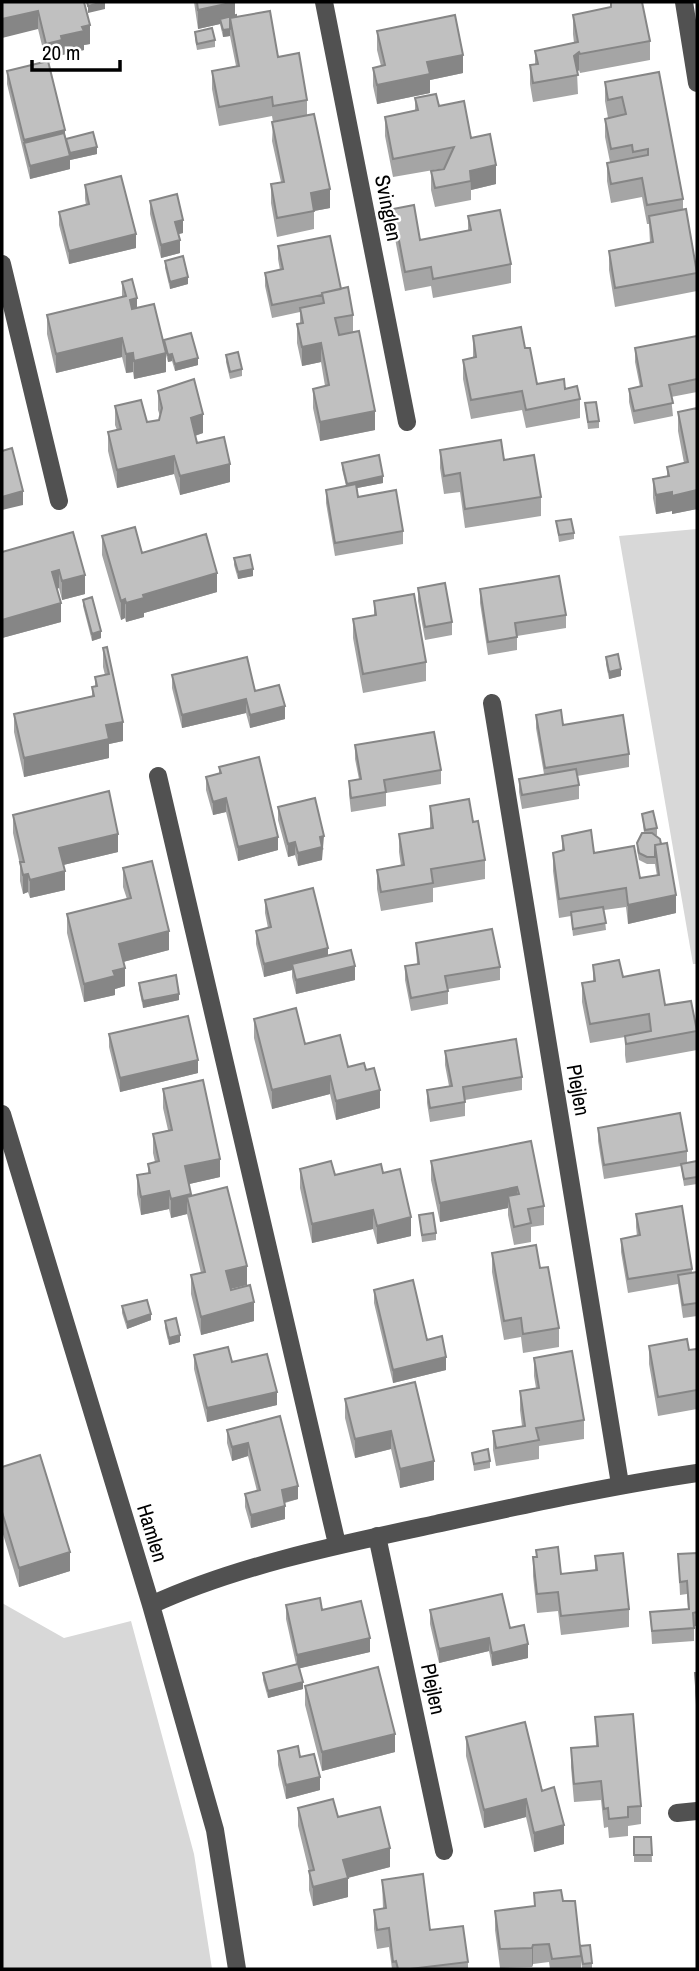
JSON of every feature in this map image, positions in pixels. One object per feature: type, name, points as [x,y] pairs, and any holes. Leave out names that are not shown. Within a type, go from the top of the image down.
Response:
[{"type":"street","name":"Svinglen","points":[[324,2],[407,422]]},
{"type":"street","points":[[684,2],[697,83]]},
{"type":"street","points":[[2,264],[59,501]]},
{"type":"street","name":"Plejlen","points":[[492,703],[620,1484]]},
{"type":"street","points":[[158,776],[337,1544]]},
{"type":"street","name":"Hamlen","points":[[2,1114],[151,1605],[215,1830],[237,1969]]},
{"type":"street","points":[[151,1605],[183,1590],[337,1544],[620,1484],[697,1473]]},
{"type":"street","name":"Plejlen","points":[[377,1536],[444,1852]]},
{"type":"street","points":[[677,1812],[697,1811]]},
{"type":"shaded area","points":[[697,529],[697,964],[693,964],[619,536]]},
{"type":"shaded area","points":[[2,1603],[64,1638],[131,1621],[194,1854],[212,1969],[2,1969]]},
{"type":"building","points":[[2,2],[84,2],[90,25],[82,27],[84,31],[61,36],[62,40],[46,44],[38,11],[2,19]]},
{"type":"building","points":[[87,2],[104,2],[88,6]]},
{"type":"building","points":[[197,2],[235,2],[198,10]]},
{"type":"building","points":[[611,2],[642,2],[650,41],[580,54],[579,52],[574,56],[578,75],[533,83],[530,65],[538,64],[535,51],[578,42],[573,15],[611,7]]},
{"type":"building","points":[[270,11],[278,57],[299,53],[307,100],[273,106],[272,97],[219,107],[212,71],[239,66],[230,18]]},
{"type":"building","points":[[236,15],[230,18],[230,29],[223,30],[220,19]]},
{"type":"building","points":[[455,15],[463,55],[427,62],[430,74],[377,85],[373,68],[385,65],[377,31]]},
{"type":"building","points":[[212,28],[215,40],[197,44],[195,32]]},
{"type":"building","points":[[48,61],[65,130],[24,140],[7,71]]},
{"type":"building","points":[[659,72],[683,199],[647,205],[642,178],[611,184],[607,163],[648,155],[648,149],[633,152],[632,145],[611,149],[605,119],[626,114],[622,97],[608,100],[605,82]]},
{"type":"building","points":[[436,94],[439,106],[464,101],[471,138],[490,134],[496,165],[470,171],[471,181],[435,188],[431,171],[444,169],[454,147],[393,159],[385,117],[418,110],[415,98]]},
{"type":"building","points":[[314,114],[330,189],[311,193],[314,211],[277,218],[271,184],[284,182],[272,122]]},
{"type":"building","points":[[93,132],[97,147],[70,153],[66,139]]},
{"type":"building","points":[[64,133],[70,156],[30,166],[24,143]]},
{"type":"building","points":[[121,176],[136,234],[69,251],[59,212],[89,204],[85,185]]},
{"type":"building","points":[[177,194],[183,220],[175,222],[180,240],[161,245],[150,201]]},
{"type":"building","points":[[414,205],[420,240],[471,230],[468,216],[500,210],[511,264],[433,279],[431,267],[405,272],[393,209]]},
{"type":"building","points":[[686,209],[697,273],[615,288],[609,251],[653,242],[649,216]]},
{"type":"building","points":[[330,236],[341,289],[272,305],[265,273],[283,269],[278,246]]},
{"type":"building","points":[[183,256],[188,277],[170,282],[165,261]]},
{"type":"building","points":[[132,279],[137,298],[130,300],[132,309],[154,304],[166,353],[134,361],[133,353],[126,354],[122,338],[56,354],[47,315],[126,296],[122,282]]},
{"type":"building","points":[[348,287],[353,315],[335,318],[339,335],[359,331],[375,411],[320,422],[313,389],[329,385],[321,343],[302,347],[297,324],[303,323],[300,308],[324,303],[322,293]]},
{"type":"building","points":[[521,327],[525,348],[530,348],[537,384],[564,379],[565,389],[577,386],[580,399],[526,410],[522,391],[471,400],[463,360],[476,357],[473,336]]},
{"type":"building","points":[[191,333],[198,358],[175,364],[172,354],[168,355],[164,340]]},
{"type":"building","points":[[697,336],[697,379],[669,385],[673,403],[634,411],[629,389],[642,386],[635,348]]},
{"type":"building","points":[[238,352],[242,369],[230,372],[226,355]]},
{"type":"building","points":[[194,379],[203,414],[191,418],[197,443],[224,437],[230,464],[180,476],[174,456],[117,470],[108,432],[121,429],[115,406],[141,400],[147,422],[159,420],[162,408],[158,391]]},
{"type":"building","points":[[596,402],[599,421],[588,422],[585,403]]},
{"type":"building","points":[[697,408],[697,490],[672,496],[672,492],[656,495],[653,479],[669,476],[667,467],[688,462],[678,412]]},
{"type":"building","points":[[501,440],[504,460],[534,455],[541,497],[465,509],[460,473],[444,476],[440,450]]},
{"type":"building","points":[[12,448],[23,491],[2,497],[2,451]]},
{"type":"building","points":[[379,455],[383,476],[347,484],[342,463]]},
{"type":"building","points":[[356,484],[358,497],[396,490],[403,531],[335,543],[326,490]]},
{"type":"building","points":[[571,519],[574,533],[559,535],[556,521]]},
{"type":"building","points":[[135,527],[142,553],[206,534],[217,573],[143,595],[144,598],[126,603],[125,599],[121,601],[102,536]]},
{"type":"building","points":[[73,532],[85,575],[62,581],[59,570],[52,572],[61,603],[2,620],[2,552]]},
{"type":"building","points":[[250,555],[253,569],[238,572],[234,558]]},
{"type":"building","points":[[559,576],[566,615],[515,623],[517,637],[488,642],[480,589]]},
{"type":"building","points":[[445,583],[452,622],[425,627],[418,588]]},
{"type":"building","points":[[414,594],[426,662],[363,674],[353,619],[376,615],[374,601]]},
{"type":"building","points":[[92,597],[101,631],[92,634],[83,600]]},
{"type":"building","points":[[107,647],[123,722],[106,725],[109,739],[24,758],[14,714],[94,696],[92,687],[97,686],[95,677],[109,674],[103,648]]},
{"type":"building","points":[[618,654],[621,669],[609,672],[606,657]]},
{"type":"building","points":[[247,657],[255,691],[279,685],[285,706],[250,715],[246,699],[182,715],[172,675]]},
{"type":"building","points":[[561,710],[563,725],[623,715],[629,754],[545,768],[536,715]]},
{"type":"building","points":[[434,732],[441,770],[384,780],[386,792],[351,798],[349,781],[361,779],[355,745]]},
{"type":"building","points":[[259,757],[278,837],[238,847],[226,798],[213,802],[206,777],[221,773],[219,767]]},
{"type":"building","points":[[576,769],[579,785],[522,795],[519,779]]},
{"type":"building","points":[[109,791],[118,834],[59,848],[65,871],[30,880],[28,874],[23,875],[20,862],[24,862],[13,815]]},
{"type":"building","points":[[315,798],[324,836],[320,837],[322,847],[298,853],[295,842],[288,844],[278,807]]},
{"type":"building","points":[[469,799],[473,822],[478,821],[485,860],[431,869],[433,883],[381,892],[377,870],[404,865],[399,834],[433,828],[430,806]]},
{"type":"building","points":[[653,811],[657,828],[645,830],[642,814]]},
{"type":"building","points":[[591,830],[594,853],[634,846],[640,878],[659,875],[655,845],[667,843],[676,895],[628,905],[626,888],[559,899],[553,853],[564,850],[562,836]]},
{"type":"building","points":[[642,833],[652,833],[660,839],[661,844],[655,845],[655,857],[639,853],[637,843]]},
{"type":"building","points":[[152,861],[169,931],[119,944],[125,968],[113,971],[115,976],[84,984],[67,914],[131,898],[123,868]]},
{"type":"building","points":[[313,888],[328,948],[264,964],[256,931],[271,927],[265,900]]},
{"type":"building","points":[[603,907],[606,923],[573,929],[571,912]]},
{"type":"building","points":[[492,929],[500,967],[445,976],[448,991],[411,998],[405,966],[419,964],[416,943]]},
{"type":"building","points":[[351,950],[355,966],[296,980],[292,964]]},
{"type":"building","points":[[619,960],[623,977],[659,970],[665,1005],[691,1001],[697,1031],[626,1044],[625,1036],[651,1031],[649,1014],[590,1024],[582,983],[595,981],[593,965]]},
{"type":"building","points":[[176,975],[179,994],[143,1001],[139,983]]},
{"type":"building","points":[[296,1008],[305,1044],[340,1035],[348,1067],[364,1063],[366,1070],[374,1068],[380,1090],[336,1101],[330,1076],[272,1090],[254,1019]]},
{"type":"building","points":[[188,1016],[198,1060],[120,1078],[109,1034]]},
{"type":"building","points":[[516,1039],[522,1077],[463,1087],[465,1102],[430,1108],[427,1090],[452,1086],[445,1051]]},
{"type":"building","points":[[203,1080],[220,1159],[185,1166],[191,1194],[171,1199],[169,1191],[141,1197],[137,1175],[150,1173],[148,1164],[159,1161],[153,1134],[172,1130],[163,1089]]},
{"type":"building","points":[[680,1113],[687,1151],[604,1165],[598,1128]]},
{"type":"building","points":[[531,1141],[544,1206],[528,1209],[531,1223],[514,1227],[508,1196],[519,1194],[517,1187],[440,1203],[431,1161]]},
{"type":"building","points":[[331,1161],[335,1175],[381,1164],[383,1173],[400,1169],[411,1217],[377,1226],[373,1210],[312,1224],[300,1169]]},
{"type":"building","points":[[697,1161],[697,1177],[684,1179],[681,1164]]},
{"type":"building","points":[[227,1187],[247,1266],[226,1271],[231,1290],[250,1285],[254,1302],[201,1317],[191,1275],[205,1272],[187,1197]]},
{"type":"building","points":[[682,1206],[692,1269],[628,1279],[621,1239],[640,1235],[636,1214]]},
{"type":"building","points":[[433,1213],[436,1233],[422,1235],[419,1215]]},
{"type":"building","points":[[536,1245],[540,1268],[548,1267],[559,1328],[523,1334],[521,1318],[504,1321],[492,1253]]},
{"type":"building","points":[[697,1272],[697,1303],[683,1305],[678,1275]]},
{"type":"building","points":[[413,1280],[427,1340],[442,1336],[446,1357],[393,1370],[374,1290]]},
{"type":"building","points":[[147,1300],[151,1314],[127,1322],[122,1306]]},
{"type":"building","points":[[176,1318],[180,1335],[169,1338],[165,1321]]},
{"type":"building","points":[[687,1339],[689,1350],[697,1349],[697,1390],[658,1397],[649,1346]]},
{"type":"building","points":[[228,1347],[232,1362],[267,1354],[277,1392],[207,1408],[194,1355]]},
{"type":"building","points":[[572,1351],[584,1420],[536,1428],[539,1440],[496,1448],[493,1431],[525,1426],[520,1391],[539,1388],[534,1358]]},
{"type":"building","points":[[415,1382],[434,1461],[400,1469],[391,1431],[355,1439],[345,1399]]},
{"type":"building","points":[[280,1416],[298,1486],[282,1490],[285,1506],[251,1515],[245,1494],[260,1490],[248,1443],[232,1447],[227,1430]]},
{"type":"building","points":[[488,1449],[490,1461],[474,1464],[472,1453]]},
{"type":"building","points":[[40,1455],[70,1552],[19,1568],[2,1512],[2,1467]]},
{"type":"building","points":[[558,1547],[561,1574],[597,1570],[595,1556],[623,1553],[629,1609],[561,1616],[558,1592],[537,1594],[533,1557],[537,1557],[536,1550]]},
{"type":"building","points":[[697,1553],[697,1612],[693,1613],[694,1628],[652,1631],[650,1612],[689,1609],[687,1581],[680,1582],[678,1554]]},
{"type":"building","points":[[502,1594],[510,1628],[524,1625],[528,1644],[492,1653],[489,1638],[439,1649],[430,1610]]},
{"type":"building","points":[[320,1598],[322,1610],[361,1601],[370,1638],[297,1655],[286,1605]]},
{"type":"building","points":[[298,1664],[303,1682],[268,1691],[263,1673]]},
{"type":"building","points":[[378,1667],[395,1734],[322,1752],[305,1686]]},
{"type":"building","points":[[633,1714],[641,1806],[628,1807],[628,1817],[609,1819],[608,1808],[604,1809],[601,1781],[574,1784],[571,1748],[598,1746],[595,1717]]},
{"type":"building","points":[[525,1722],[542,1791],[554,1787],[564,1825],[534,1833],[526,1799],[484,1810],[466,1737]]},
{"type":"building","points":[[298,1746],[300,1757],[314,1754],[320,1777],[286,1785],[278,1751]]},
{"type":"building","points":[[333,1799],[338,1817],[380,1807],[390,1848],[343,1860],[348,1878],[313,1887],[309,1871],[314,1870],[298,1808]]},
{"type":"building","points":[[634,1837],[651,1837],[652,1855],[634,1855]]},
{"type":"building","points":[[423,1874],[430,1930],[463,1926],[468,1962],[398,1969],[396,1961],[393,1962],[389,1928],[377,1930],[374,1910],[386,1908],[382,1880]]},
{"type":"building","points":[[561,1890],[563,1901],[575,1901],[581,1956],[552,1959],[549,1944],[533,1945],[532,1948],[500,1949],[495,1911],[535,1906],[534,1893]]},
{"type":"building","points":[[590,1945],[592,1963],[583,1964],[580,1946]]}]
